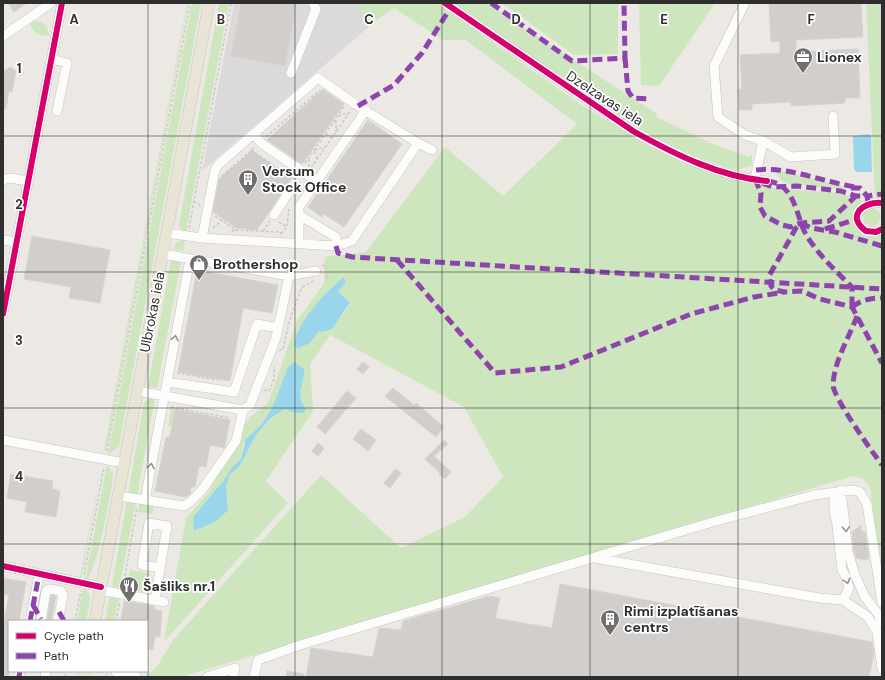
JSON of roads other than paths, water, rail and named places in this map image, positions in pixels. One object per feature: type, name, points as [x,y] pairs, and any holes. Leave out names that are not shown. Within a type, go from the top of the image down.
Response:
[{"type":"main road","name":"Ulbrokas iela","points":[[94,620],[210,3]]},
{"type":"street","points":[[3,36],[51,3]]},
{"type":"street","points":[[3,314],[62,3]]},
{"type":"street","points":[[291,73],[316,9],[313,3]]},
{"type":"street","name":"Dzelzavas iela","points":[[445,3],[633,131],[655,144],[700,164],[724,172],[768,181]]},
{"type":"street","points":[[744,4],[714,66],[718,117],[745,135],[763,141],[791,156],[835,154],[833,116]]},
{"type":"street","points":[[51,59],[67,63],[57,111]]},
{"type":"street","points":[[202,238],[215,170],[219,164],[321,76],[366,110],[418,143],[432,150]]},
{"type":"street","points":[[299,243],[299,211],[316,181],[366,110]]},
{"type":"street","points":[[254,134],[260,142],[316,181]]},
{"type":"street","points":[[754,179],[763,141]]},
{"type":"street","points":[[167,233],[202,238],[336,246],[352,241],[418,143]]},
{"type":"street","points":[[3,180],[10,178],[28,181]]},
{"type":"street","points":[[273,216],[294,186]]},
{"type":"street","points":[[285,199],[299,211],[336,237],[336,246]]},
{"type":"street","points":[[882,203],[874,202],[864,205],[858,214],[857,219],[859,224],[866,231],[876,232],[882,229]]},
{"type":"street","points":[[3,240],[16,242]]},
{"type":"street","points":[[163,254],[289,276],[319,269]]},
{"type":"street","points":[[145,500],[190,259]]},
{"type":"street","points":[[118,496],[184,506],[202,490],[236,441],[243,410],[250,405],[276,338],[289,276]]},
{"type":"street","points":[[232,408],[234,392],[257,324],[278,328]]},
{"type":"street","points":[[167,382],[234,392]]},
{"type":"street","points":[[137,391],[163,401],[243,410]]},
{"type":"street","points":[[3,440],[124,463]]},
{"type":"street","points":[[841,490],[834,500],[834,510],[838,525],[842,570],[849,588],[843,600]]},
{"type":"street","points":[[841,490],[850,561],[865,597],[878,614],[882,624]]},
{"type":"street","points":[[254,677],[258,660],[592,557],[716,521],[814,495],[841,490],[853,490],[860,492],[867,504],[882,603]]},
{"type":"street","points":[[3,566],[160,601],[160,568],[168,526],[149,523],[142,565],[160,568]]},
{"type":"street","points":[[592,557],[818,598],[843,600],[861,611],[874,624],[879,641],[882,669]]},
{"type":"street","points":[[30,620],[39,575]]},
{"type":"street","points":[[54,590],[56,579]]},
{"type":"street","points":[[41,620],[46,591],[54,590],[61,591],[63,596],[58,620]]},
{"type":"street","points":[[207,677],[235,668],[233,677]]},
{"type":"street","points":[[115,672],[137,677]]},
{"type":"water","points":[[869,134],[871,136],[872,172],[856,172],[854,169],[853,136]]},
{"type":"water","points":[[344,277],[346,282],[338,292],[350,302],[333,328],[318,332],[310,343],[299,348],[294,346],[300,328],[313,308],[329,290]]},
{"type":"water","points":[[294,362],[304,369],[300,394],[306,408],[305,412],[295,413],[286,409],[277,414],[258,432],[240,465],[229,475],[226,485],[228,510],[216,521],[194,531],[193,517],[224,480],[233,466],[241,459],[246,439],[261,425],[272,408],[288,367]]},
{"type":"place","name":"Lionex","points":[[803,74]]},
{"type":"place","name":"Versum Stock Office","points":[[248,196]]},
{"type":"place","name":"Brothershop","points":[[199,281]]},
{"type":"place","name":"Šašliks nr.1","points":[[129,603]]},
{"type":"place","name":"Rimi izplatīšanas centrs","points":[[610,636]]}]
